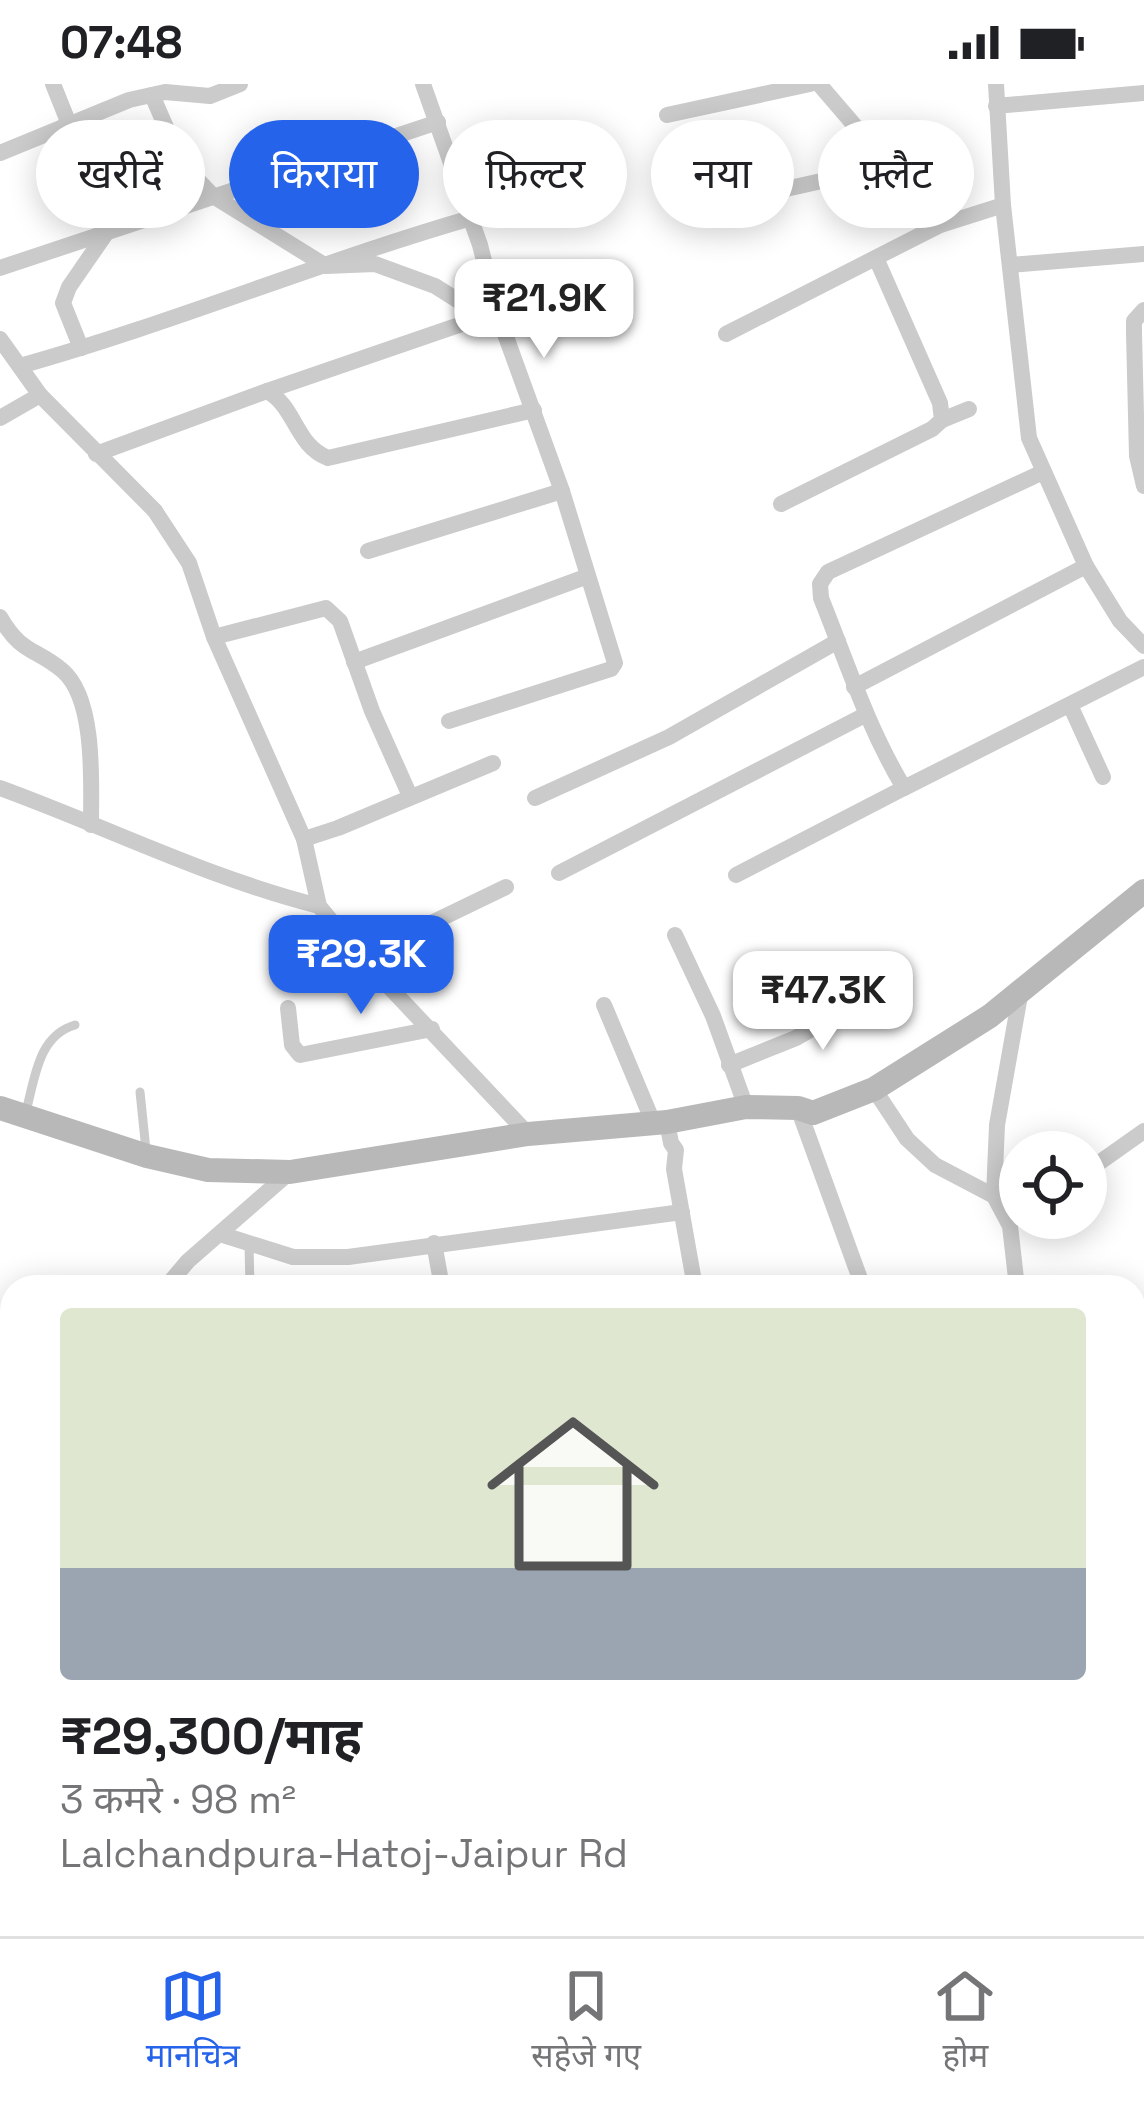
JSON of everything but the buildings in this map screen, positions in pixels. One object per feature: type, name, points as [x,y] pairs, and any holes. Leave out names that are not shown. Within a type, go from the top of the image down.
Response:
[{"type":"street","points":[[53,84],[63,120]]},
{"type":"street","points":[[82,120],[165,92],[211,96],[240,84]]},
{"type":"street","points":[[423,84],[443,137]]},
{"type":"street","points":[[668,115],[810,84]]},
{"type":"street","points":[[820,84],[850,120]]},
{"type":"street","points":[[996,84],[1003,205],[1029,438],[1086,566],[1120,621],[1144,646]]},
{"type":"street","points":[[996,106],[1144,93]]},
{"type":"street","points":[[152,95],[181,162],[213,196],[326,266],[375,265],[435,286],[491,314]]},
{"type":"street","points":[[0,268],[438,122]]},
{"type":"street","points":[[0,153],[36,138]]},
{"type":"street","points":[[974,214],[1003,205]]},
{"type":"street","points":[[20,366],[443,227]]},
{"type":"street","points":[[105,228],[107,232]]},
{"type":"street","points":[[449,721],[611,668],[614,657],[534,410],[491,314],[473,228]]},
{"type":"street","points":[[726,334],[934,228]]},
{"type":"street","points":[[80,349],[63,303],[107,232]]},
{"type":"street","points":[[1010,266],[1144,254]]},
{"type":"street","points":[[875,258],[940,403],[942,420]]},
{"type":"street","points":[[1144,310],[1134,321],[1137,456],[1144,486]]},
{"type":"street","points":[[96,454],[491,314]]},
{"type":"street","points":[[0,340],[40,395],[154,511],[189,562],[214,637],[304,839],[319,906],[528,1134]]},
{"type":"street","points":[[267,391],[278,397],[301,438],[328,458],[534,410]]},
{"type":"street","points":[[0,418],[40,395]]},
{"type":"street","points":[[781,504],[970,409]]},
{"type":"street","points":[[904,788],[854,687],[820,598],[820,584],[828,572],[1042,472]]},
{"type":"street","points":[[368,550],[562,491]]},
{"type":"street","points":[[854,687],[1086,566]]},
{"type":"street","points":[[354,662],[588,576]]},
{"type":"street","points":[[214,637],[326,608],[340,621],[410,796]]},
{"type":"street","points":[[0,617],[19,646],[63,671],[78,691],[88,747],[91,825]]},
{"type":"street","points":[[535,798],[669,737],[838,641]]},
{"type":"street","points":[[736,875],[1144,667]]},
{"type":"street","points":[[1070,705],[1103,777]]},
{"type":"street","points":[[559,873],[866,715]]},
{"type":"street","points":[[304,839],[493,763]]},
{"type":"street","points":[[0,788],[269,893],[319,906]]},
{"type":"street","points":[[361,957],[506,887]]},
{"type":"street","points":[[12,1111],[147,1156],[208,1170],[290,1172],[528,1134],[663,1129],[746,1107],[814,1113],[874,1089],[990,1016],[1144,891]]},
{"type":"street","points":[[675,935],[713,1016],[746,1107]]},
{"type":"street","points":[[729,1065],[796,1038],[889,984]]},
{"type":"street","points":[[1016,1275],[1010,1226],[994,1196],[997,1125],[1022,989]]},
{"type":"street","points":[[604,1005],[676,1150],[674,1169],[693,1275]]},
{"type":"street","points":[[288,1008],[292,1045],[300,1055],[432,1029]]},
{"type":"street","points":[[874,1089],[908,1139],[935,1165],[999,1195]]},
{"type":"street","points":[[798,1108],[858,1275]]},
{"type":"street","points":[[1107,1157],[1144,1131]]},
{"type":"street","points":[[178,1275],[290,1172]]},
{"type":"street","points":[[220,1234],[293,1257],[348,1257],[682,1212]]},
{"type":"street","points":[[434,1243],[440,1275]]},
{"type":"lane","points":[[12,1111],[51,1036],[75,1024]]},
{"type":"lane","points":[[140,1092],[147,1156]]},
{"type":"lane","points":[[249,1245],[250,1275]]}]
